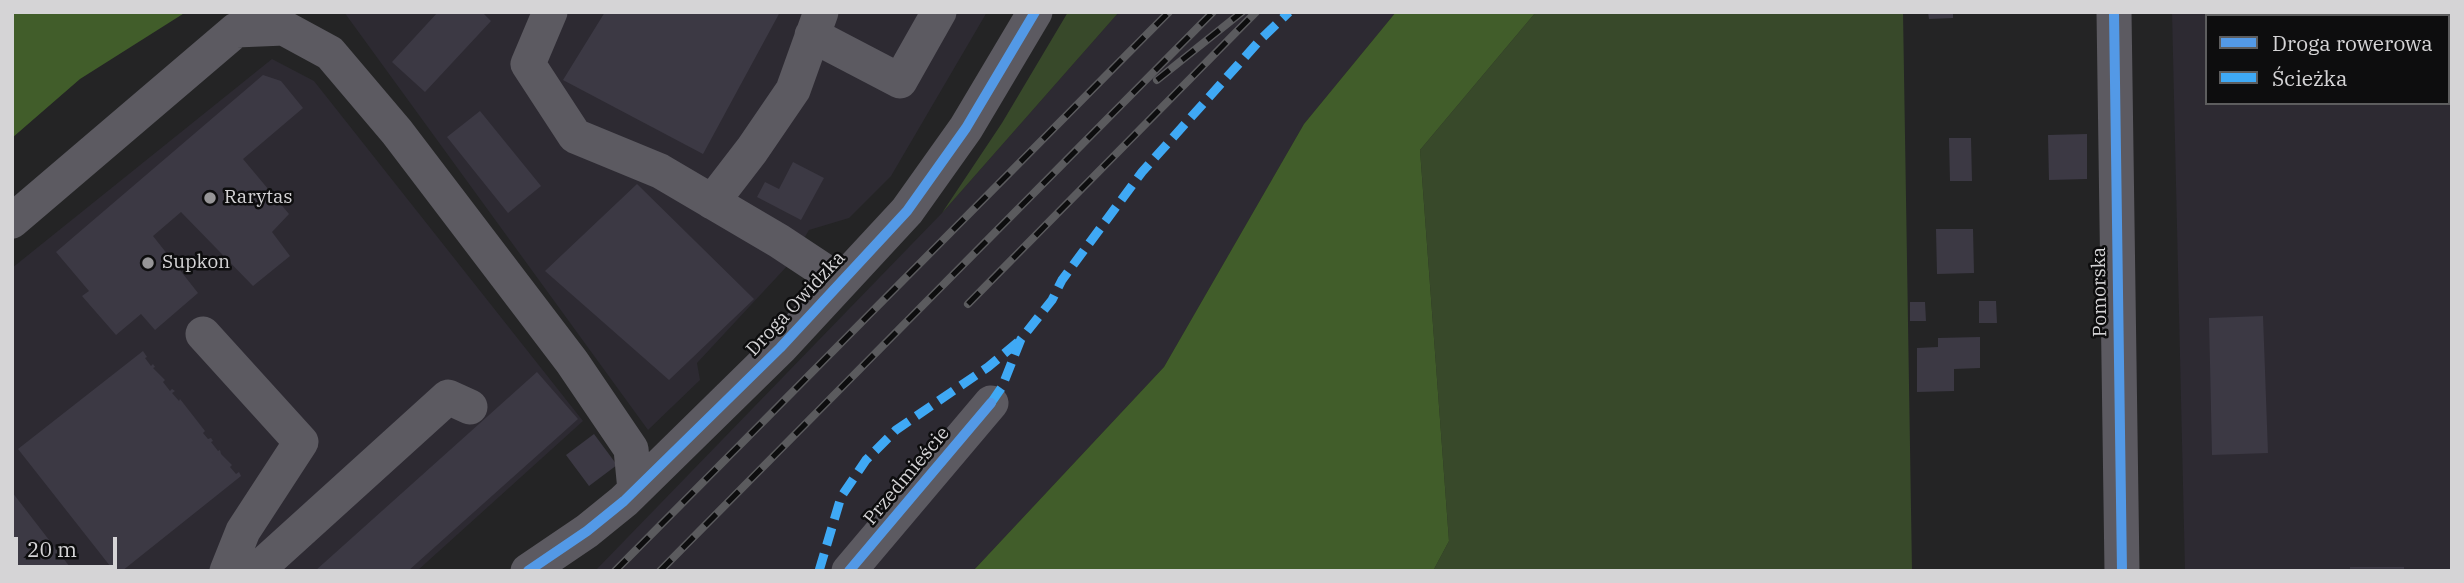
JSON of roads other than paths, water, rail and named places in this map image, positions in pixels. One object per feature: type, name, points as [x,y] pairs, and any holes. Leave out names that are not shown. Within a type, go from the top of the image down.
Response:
[{"type":"street","points":[[550,12],[528,64],[575,136],[660,171],[779,241],[841,282]]},
{"type":"street","points":[[712,202],[793,90],[817,24],[900,81],[939,12]]},
{"type":"street","name":"Droga Owidzka","points":[[528,571],[587,531],[635,490],[780,348],[841,282],[914,200],[966,128],[1035,12]]},
{"type":"street","name":"Pomorska","points":[[2114,12],[2122,571]]},
{"type":"street","points":[[12,221],[236,30],[284,29],[330,53],[397,132],[572,362],[631,449],[635,490]]},
{"type":"street","points":[[203,334],[301,442],[243,531],[227,571]]},
{"type":"street","points":[[256,571],[448,397],[470,407]]},
{"type":"street","name":"Przedmieście","points":[[849,571],[991,403]]},
{"type":"railway","points":[[615,571],[1169,12]]},
{"type":"railway","points":[[660,571],[1213,12]]},
{"type":"railway","points":[[1157,80],[1242,12]]},
{"type":"railway","points":[[968,304],[1256,12]]},
{"type":"place","name":"Rarytas","points":[[210,198]]},
{"type":"place","name":"Supkon","points":[[148,263]]}]
